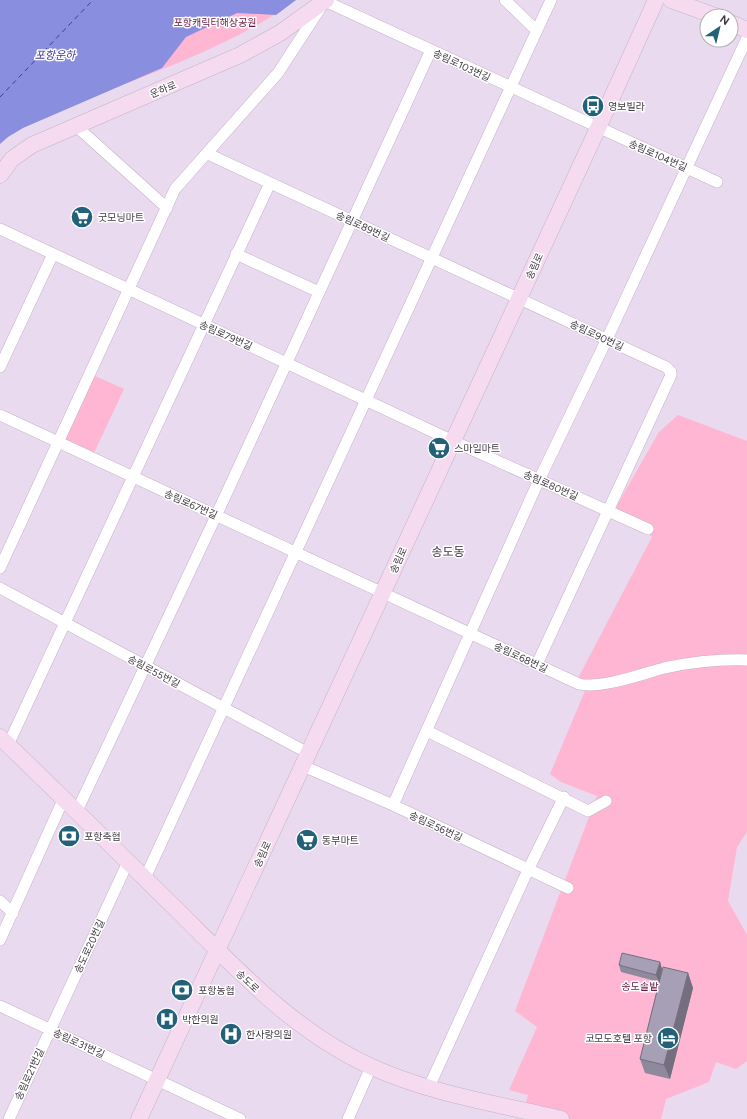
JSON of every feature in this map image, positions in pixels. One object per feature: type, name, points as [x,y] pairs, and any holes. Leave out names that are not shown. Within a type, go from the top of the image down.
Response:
[{"type":"street","points":[[505,0],[537,31]]},
{"type":"street","points":[[145,878],[367,400],[510,87],[552,0]]},
{"type":"street","name":"송림로","points":[[140,1119],[656,0]]},
{"type":"street","points":[[671,0],[699,10]]},
{"type":"street","points":[[0,568],[175,189],[208,154],[278,73],[325,1]]},
{"type":"street","name":"송림로103번길","points":[[325,1],[598,128]]},
{"type":"street","name":"운하로","points":[[0,175],[12,159],[32,145],[259,45],[296,22],[325,1]]},
{"type":"street","points":[[393,805],[539,480],[607,340],[747,38]]},
{"type":"street","points":[[76,813],[216,516],[318,292],[431,50]]},
{"type":"street","points":[[76,126],[167,208]]},
{"type":"street","name":"송림로104번길","points":[[598,128],[717,182]]},
{"type":"street","name":"송림로89번길","points":[[208,154],[519,298]]},
{"type":"street","points":[[4,741],[65,623],[270,183]]},
{"type":"street","name":"송림로79번길","points":[[0,229],[453,441]]},
{"type":"street","points":[[0,367],[53,254]]},
{"type":"street","points":[[236,254],[318,292]]},
{"type":"street","name":"송림로90번길","points":[[519,298],[666,367],[671,372],[671,375],[609,511]]},
{"type":"street","name":"송림로67번길","points":[[0,415],[132,478],[383,593]]},
{"type":"street","name":"송림로80번길","points":[[453,441],[648,529]]},
{"type":"street","points":[[538,664],[609,511]]},
{"type":"street","name":"송림로55번길","points":[[0,588],[224,708],[306,759]]},
{"type":"street","name":"송림로68번길","points":[[383,593],[579,684],[587,686],[708,660],[747,660]]},
{"type":"street","points":[[427,731],[564,797],[588,811],[606,801]]},
{"type":"street","name":"송도로","points":[[4,741],[76,813],[145,878],[252,985],[287,1015],[340,1051],[372,1067],[429,1087],[520,1114],[561,1119]]},
{"type":"street","name":"송림로56번길","points":[[306,759],[393,805],[568,888]]},
{"type":"street","points":[[429,1087],[528,870],[564,797]]},
{"type":"street","points":[[0,940],[63,800]]},
{"type":"street","name":"송도로20번길","points":[[50,1029],[128,862]]},
{"type":"street","points":[[0,901],[13,914]]},
{"type":"street","name":"송림로31번길","points":[[0,1006],[240,1119]]},
{"type":"street","name":"송림로21번길","points":[[9,1119],[50,1029]]},
{"type":"street","points":[[348,1119],[372,1067]]},
{"type":"green space","name":"포항캐릭터해상공원","points":[[296,0],[235,37],[193,57],[127,83],[139,64],[189,18]]},
{"type":"green space","points":[[93,375],[124,389],[93,455],[62,440]]},
{"type":"green space","name":"송도솔밭","points":[[678,415],[747,441],[747,832],[737,847],[728,901],[747,935],[747,1061],[736,1069],[716,1062],[709,1082],[666,1099],[661,1119],[521,1119],[528,1095],[509,1090],[537,1027],[515,1011],[597,796],[561,782],[550,774],[587,686],[577,680],[652,537],[616,507],[659,432]]},
{"type":"water","name":"포항운하","points":[[0,0],[296,0],[276,15],[237,13],[186,37],[162,68],[23,128],[0,144]]},
{"type":"building","points":[[622,953],[660,962],[656,975],[619,965]]},
{"type":"building","points":[[663,967],[688,973],[664,1065],[640,1059]]},
{"type":"ferry route","points":[[0,97],[93,0]]},
{"type":"place","name":"영보빌라","points":[[593,106]]},
{"type":"place","name":"굿모닝마트","points":[[82,217]]},
{"type":"place","name":"스마일마트","points":[[439,448]]},
{"type":"place","name":"포항축협","points":[[69,836]]},
{"type":"place","name":"동부마트","points":[[307,840]]},
{"type":"place","name":"포항농협","points":[[182,990]]},
{"type":"place","name":"박한의원","points":[[167,1019]]},
{"type":"place","name":"한사랑의원","points":[[231,1034]]},
{"type":"place","name":"코모도호텔 포항","points":[[668,1038]]},
{"type":"district","name":"송도동","points":[[448,552]]}]
